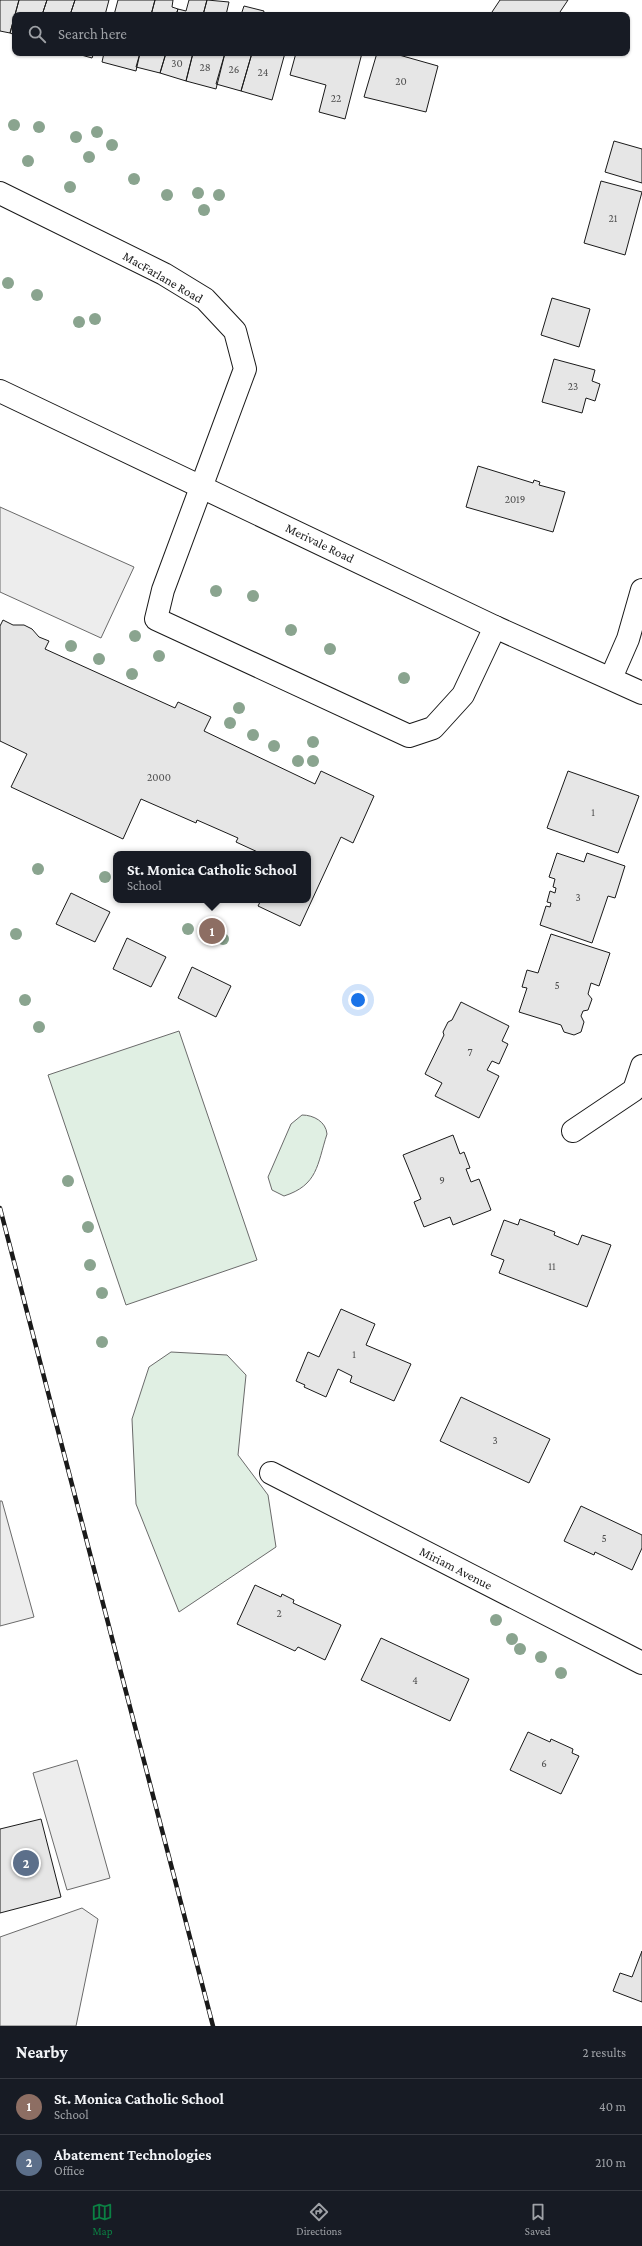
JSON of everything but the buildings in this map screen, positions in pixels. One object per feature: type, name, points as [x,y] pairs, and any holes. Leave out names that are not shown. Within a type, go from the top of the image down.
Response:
[{"type":"street","name":"MacFarlane Road","points":[[0,193],[164,274],[205,299],[235,331],[245,369],[162,590],[156,619],[409,736],[433,728],[463,696],[494,627]]},
{"type":"street","name":"Merivale Road","points":[[0,391],[494,627],[612,678],[642,693]]},
{"type":"street","points":[[612,678],[628,639],[642,590]]},
{"type":"street","points":[[573,1130],[634,1090],[642,1066]]},
{"type":"street","name":"Miriam Avenue","points":[[271,1473],[642,1663]]},
{"type":"green space","points":[[179,1031],[257,1260],[126,1305],[48,1075]]},
{"type":"green space","points":[[302,1115],[311,1116],[319,1120],[324,1126],[327,1134],[318,1164],[310,1180],[304,1186],[284,1196],[272,1190],[268,1177],[291,1124]]},
{"type":"green space","points":[[171,1352],[227,1355],[246,1375],[238,1455],[268,1495],[276,1547],[179,1612],[136,1504],[132,1419],[149,1367]]},
{"type":"shaded area","points":[[0,507],[134,567],[101,638],[0,592]]},
{"type":"shaded area","points":[[0,1501],[2,1501],[34,1617],[0,1626]]},
{"type":"shaded area","points":[[77,1760],[110,1878],[67,1890],[33,1773]]},
{"type":"shaded area","points":[[82,1908],[98,1919],[76,2026],[0,2026],[0,1937]]},
{"type":"railway","points":[[0,1208],[213,2026]]},
{"type":"place","name":"St. Monica Catholic School","points":[[212,931]]},
{"type":"place","name":"Abatement Technologies","points":[[26,1863]]}]
